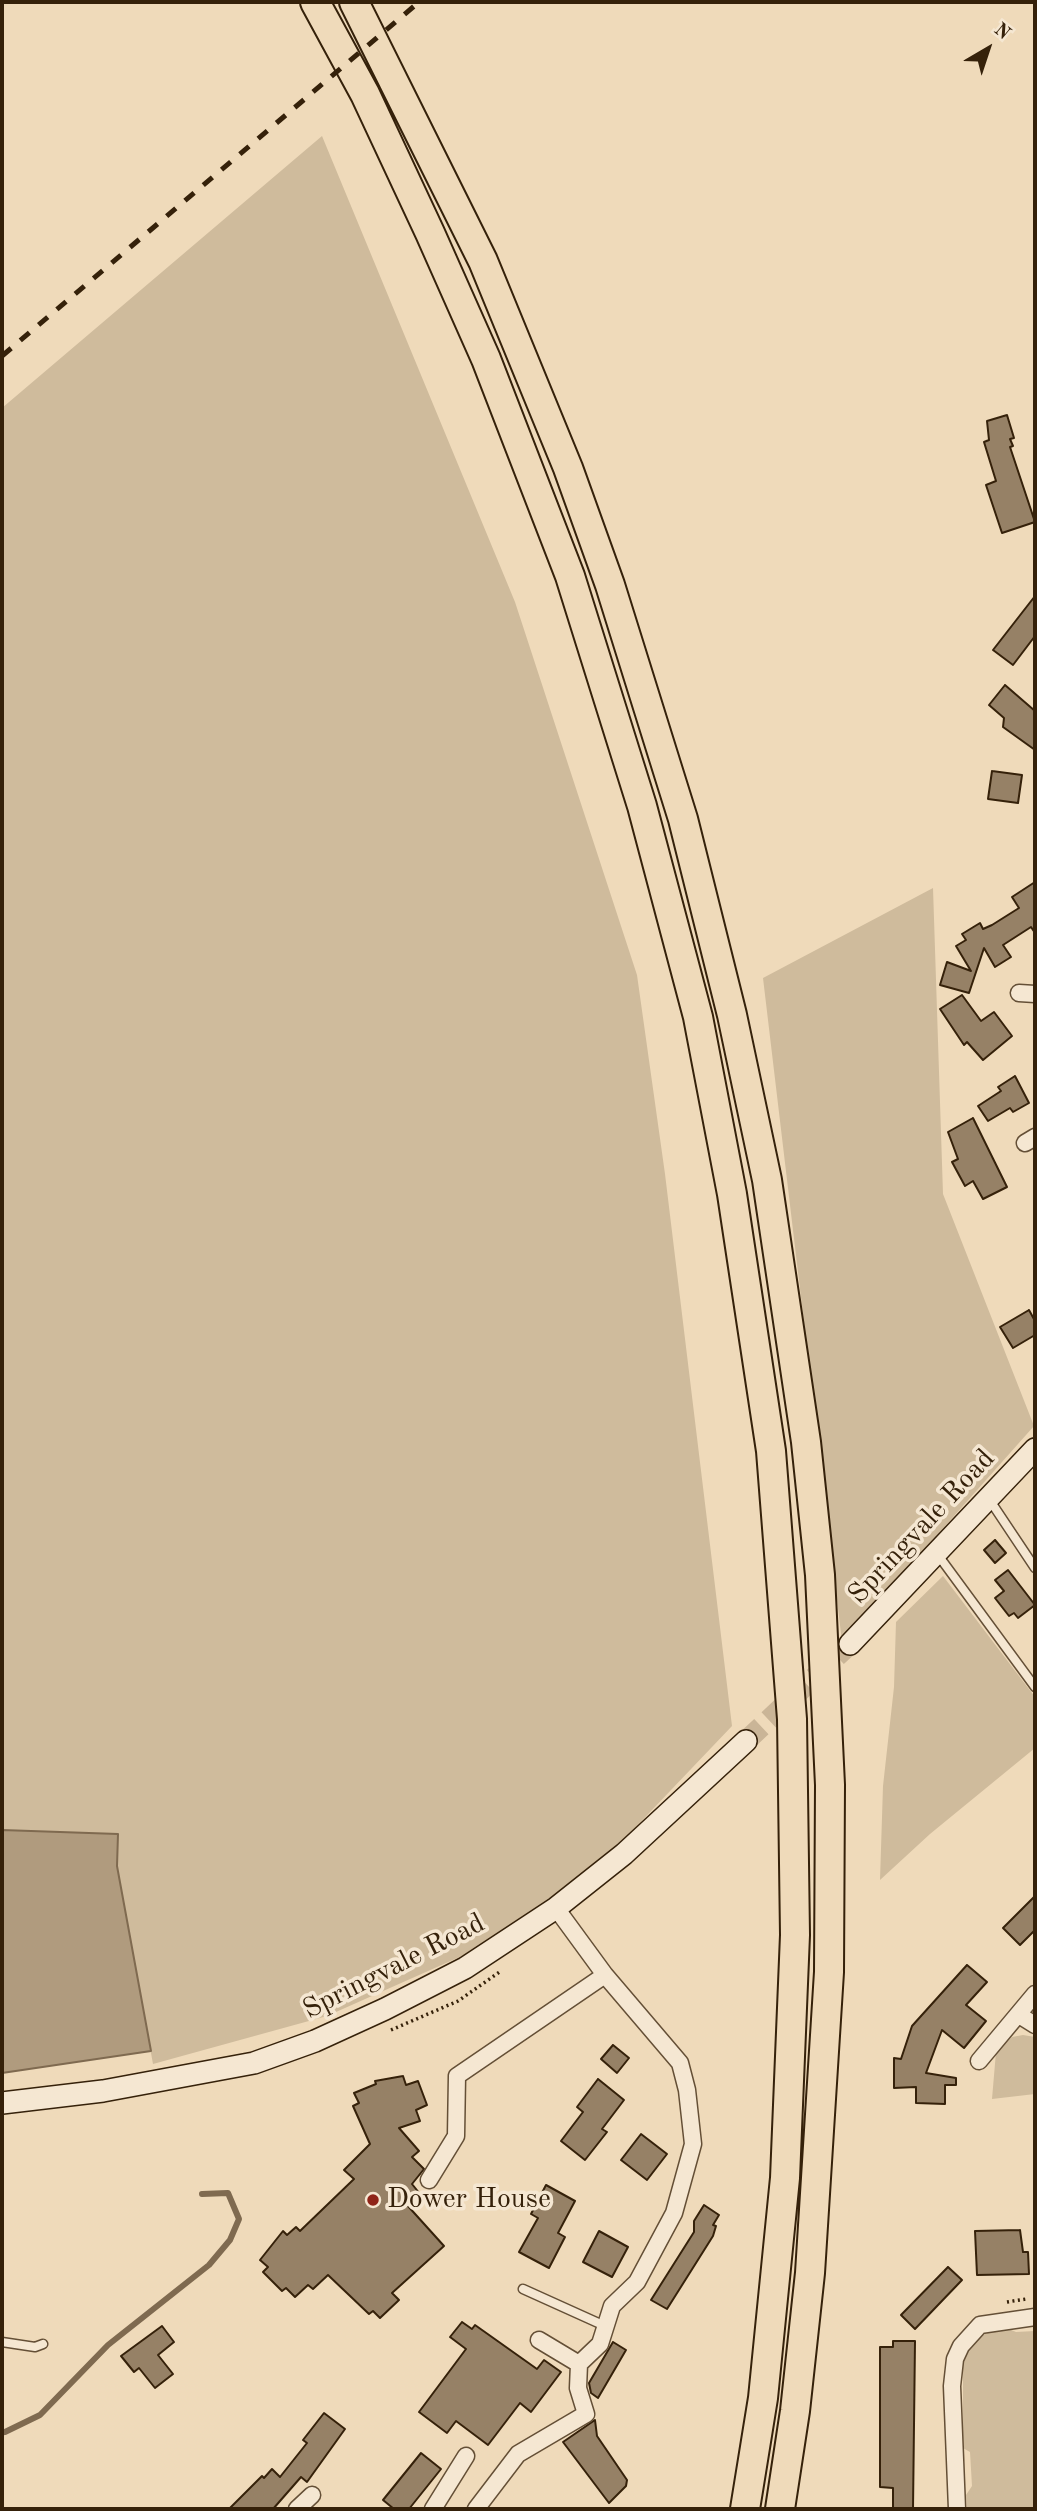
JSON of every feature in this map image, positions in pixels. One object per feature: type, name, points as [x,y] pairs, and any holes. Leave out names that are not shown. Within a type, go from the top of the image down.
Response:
[{"type":"highway","points":[[315,2],[365,94],[486,359],[570,576],[642,806],[698,1017],[732,1194],[771,1451],[792,1719],[795,1935],[785,2178],[763,2398],[745,2509]]},
{"type":"highway","points":[[354,2],[483,261],[568,468],[610,585],[683,819],[732,1015],[766,1180],[804,1430],[820,1575],[830,1785],[830,1972],[810,2273],[795,2411],[780,2509]]},
{"type":"street","name":"Springvale Road","points":[[850,1644],[1035,1449]]},
{"type":"street","name":"Springvale Road","points":[[2,2103],[103,2091],[254,2063],[315,2041],[385,2009],[466,1968],[556,1908],[632,1847],[746,1741]]},
{"type":"street","points":[[476,2509],[518,2454],[586,2414],[578,2388],[579,2364],[600,2344],[612,2306],[637,2282],[674,2213],[693,2144],[687,2090],[680,2063],[605,1975],[556,1908]]},
{"type":"street","points":[[429,2180],[456,2136],[457,2076],[605,1975]]},
{"type":"street","points":[[979,2061],[1035,1994]]},
{"type":"street","points":[[1019,2015],[1035,2025]]},
{"type":"street","points":[[957,2509],[953,2386],[955,2360],[961,2346],[979,2325],[1021,2316],[1035,2317]]},
{"type":"street","points":[[538,2340],[579,2364]]},
{"type":"street","points":[[432,2509],[466,2456]]},
{"type":"street","points":[[297,2509],[312,2495]]},
{"type":"lane","points":[[987,1497],[1035,1568]]},
{"type":"lane","points":[[936,1552],[1035,1687]]},
{"type":"lane","points":[[523,2289],[605,2326]]},
{"type":"lane","points":[[2,2342],[35,2347],[44,2344]]},
{"type":"shaded area","points":[[322,136],[515,602],[637,975],[665,1174],[732,1726],[631,1832],[559,1897],[473,1951],[327,2016],[153,2064],[117,1866],[118,1834],[2,1830],[2,408]]},
{"type":"shaded area","points":[[933,888],[943,1194],[1034,1426],[842,1642],[763,978]]},
{"type":"shaded area","points":[[943,1576],[1035,1697],[1035,1748],[930,1834],[880,1880],[883,1786],[894,1687],[896,1622]]},
{"type":"shaded area","points":[[2,1830],[118,1834],[117,1866],[151,2051],[2,2073]]},
{"type":"shaded area","points":[[1012,2037],[1035,2037],[1035,2094],[992,2099],[996,2052]]},
{"type":"shaded area","points":[[1004,2327],[1016,2332],[1035,2331],[1035,2509],[967,2509],[966,2495],[972,2486],[970,2452],[963,2448],[963,2362],[970,2345],[982,2335]]},
{"type":"building","points":[[1007,415],[1014,438],[1010,439],[1013,446],[1010,447],[1035,522],[1002,533],[986,485],[996,481],[984,442],[989,440],[987,421]]},
{"type":"building","points":[[1035,596],[1035,636],[1013,665],[993,650]]},
{"type":"building","points":[[1005,685],[1035,711],[1035,750],[1003,727],[1004,718],[989,705]]},
{"type":"building","points":[[992,771],[1022,775],[1018,803],[988,799]]},
{"type":"building","points":[[1035,882],[1035,933],[1031,927],[1003,945],[1011,957],[995,967],[984,948],[969,993],[940,985],[947,962],[971,971],[956,946],[966,940],[962,934],[980,923],[983,929],[992,925],[1019,908],[1012,897]]},
{"type":"building","points":[[962,995],[981,1021],[994,1012],[1012,1036],[983,1060],[967,1042],[964,1045],[940,1009]]},
{"type":"building","points":[[1015,1076],[1029,1103],[1013,1112],[1010,1108],[988,1121],[978,1106],[1001,1091],[998,1087]]},
{"type":"building","points":[[973,1118],[1007,1187],[983,1199],[973,1181],[965,1186],[952,1162],[958,1159],[948,1132]]},
{"type":"building","points":[[1029,1310],[1035,1321],[1035,1335],[1013,1348],[1000,1327]]},
{"type":"building","points":[[995,1540],[1006,1553],[995,1563],[984,1550]]},
{"type":"building","points":[[1008,1570],[1035,1605],[1018,1618],[1014,1613],[1009,1616],[995,1598],[1004,1591],[995,1580]]},
{"type":"building","points":[[1035,1896],[1035,1930],[1020,1945],[1003,1928]]},
{"type":"building","points":[[967,1965],[987,1982],[966,2005],[986,2021],[964,2048],[942,2030],[926,2073],[956,2078],[956,2085],[945,2085],[945,2104],[916,2103],[916,2087],[894,2088],[894,2058],[901,2059],[912,2026]]},
{"type":"building","points":[[613,2045],[629,2058],[617,2073],[601,2059]]},
{"type":"building","name":"Dower House","points":[[403,2076],[406,2085],[418,2081],[427,2105],[416,2110],[420,2121],[399,2128],[419,2151],[412,2157],[424,2169],[412,2184],[420,2194],[407,2205],[444,2246],[392,2293],[399,2300],[380,2318],[373,2311],[369,2314],[328,2275],[313,2289],[308,2285],[295,2297],[286,2288],[282,2291],[263,2272],[268,2267],[260,2260],[283,2231],[287,2235],[296,2227],[300,2231],[354,2179],[344,2170],[370,2144],[353,2106],[359,2103],[354,2093],[376,2084],[375,2081]]},
{"type":"building","points":[[598,2079],[624,2100],[602,2129],[607,2132],[585,2160],[561,2141],[583,2112],[577,2107]]},
{"type":"building","points":[[641,2134],[667,2154],[647,2180],[621,2160]]},
{"type":"building","points":[[546,2185],[575,2201],[558,2233],[565,2237],[549,2268],[519,2252],[538,2218],[531,2214]]},
{"type":"building","points":[[704,2205],[719,2215],[713,2225],[716,2226],[713,2236],[667,2309],[651,2300],[694,2232],[694,2221]]},
{"type":"building","points":[[1020,2230],[1023,2252],[1028,2252],[1029,2274],[977,2275],[975,2231]]},
{"type":"building","points":[[599,2231],[628,2247],[612,2277],[583,2262]]},
{"type":"building","points":[[948,2267],[962,2280],[915,2329],[901,2315]]},
{"type":"building","points":[[462,2322],[472,2329],[475,2325],[537,2369],[544,2360],[561,2372],[531,2412],[520,2403],[488,2445],[456,2421],[447,2433],[419,2412],[466,2349],[450,2337]]},
{"type":"building","points":[[162,2326],[174,2342],[158,2355],[173,2374],[155,2388],[139,2368],[134,2372],[121,2356]]},
{"type":"building","points":[[893,2341],[915,2341],[913,2509],[893,2509],[893,2488],[880,2487],[880,2347],[893,2347]]},
{"type":"building","points":[[613,2342],[626,2350],[598,2398],[591,2393],[589,2383]]},
{"type":"building","points":[[324,2413],[345,2429],[307,2482],[301,2477],[273,2509],[229,2509],[272,2469],[280,2477],[307,2443],[303,2440]]},
{"type":"building","points":[[595,2420],[597,2436],[627,2480],[626,2486],[609,2503],[563,2442]]},
{"type":"building","points":[[421,2453],[441,2469],[409,2509],[394,2509],[383,2500]]},
{"type":"waterway","points":[[5,2432],[40,2415],[108,2345],[209,2265],[230,2240],[239,2219],[228,2193],[202,2194]]},
{"type":"tunnel","points":[[746,1741],[850,1644]]},
{"type":"railway","points":[[2,356],[419,2]]},
{"type":"place","name":"Dower House","points":[[373,2200]]}]
